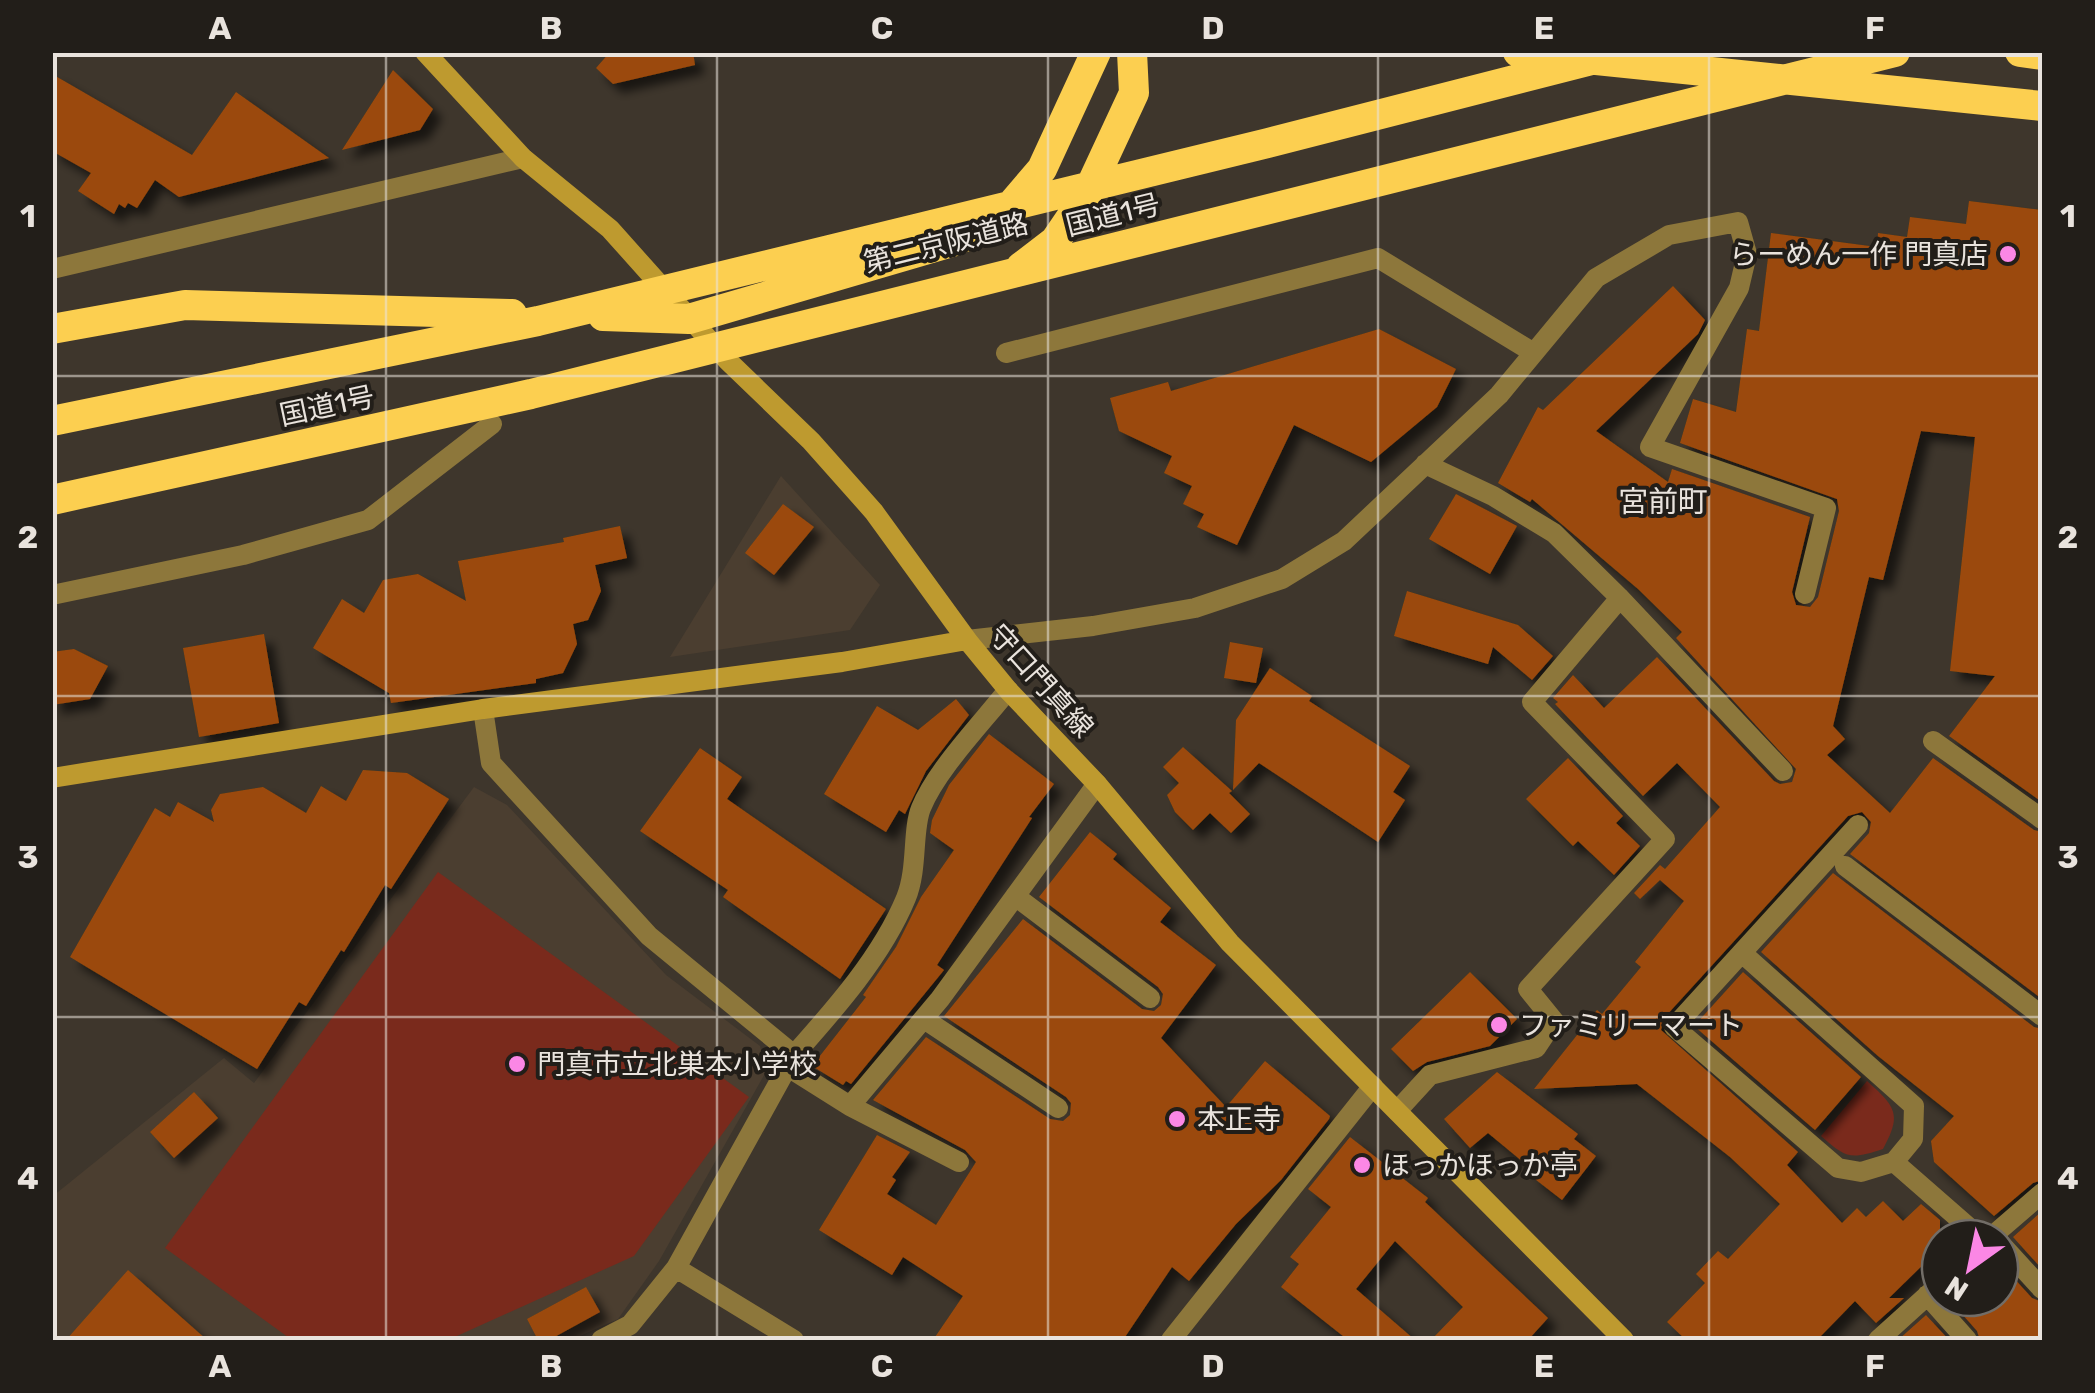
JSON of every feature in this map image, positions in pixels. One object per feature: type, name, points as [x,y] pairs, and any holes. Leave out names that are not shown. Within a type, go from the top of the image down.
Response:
[{"type":"highway","points":[[52,329],[185,305],[689,319],[955,241],[994,224],[1042,168],[1096,52]]},
{"type":"highway","points":[[52,514],[301,460],[492,424],[593,392],[728,361],[971,291],[1013,272],[1055,241],[1087,194],[1134,93],[1132,52]]},
{"type":"highway","points":[[1518,52],[2042,106]]},
{"type":"highway","name":"国道1号","points":[[52,408],[538,307],[1266,134],[1582,52]]},
{"type":"highway","name":"第二京阪道路","points":[[52,421],[538,321],[1623,52]]},
{"type":"highway","name":"第二京阪道路","points":[[52,488],[529,382],[1853,52]]},
{"type":"highway","name":"国道1号","points":[[52,500],[531,394],[1895,52]]},
{"type":"highway","points":[[2020,52],[2042,55]]},
{"type":"main road","name":"守口門真線","points":[[425,52],[523,158],[610,230],[728,361],[810,441],[874,512],[1008,690],[1097,784],[1230,943],[1624,1340]]},
{"type":"main road","points":[[52,778],[484,709],[842,662],[967,640]]},
{"type":"street","points":[[52,269],[523,158]]},
{"type":"street","points":[[967,640],[1093,626],[1195,608],[1282,580],[1344,540],[1500,395],[1596,278],[1669,235],[1738,222],[1747,254],[1739,288],[1650,447],[1826,508],[1805,594]]},
{"type":"street","points":[[1006,353],[1378,258],[1534,353]]},
{"type":"street","points":[[52,595],[243,555],[368,520],[492,424]]},
{"type":"street","points":[[1425,464],[1493,496],[1554,534],[1783,771]]},
{"type":"street","points":[[1397,1111],[1430,1075],[1536,1048],[1554,1021],[1528,989],[1665,839],[1532,702],[1620,598]]},
{"type":"street","points":[[600,1340],[630,1325],[676,1268],[791,1061],[831,1014],[882,942],[906,898],[916,863],[920,810],[952,758],[1008,690]]},
{"type":"street","points":[[484,709],[491,763],[649,936],[791,1061],[850,1106],[960,1162]]},
{"type":"street","points":[[1934,741],[2042,819]]},
{"type":"street","points":[[850,1106],[924,1018],[1097,784]]},
{"type":"street","points":[[1742,953],[1914,1106],[1914,1138],[1894,1162],[1861,1172],[1838,1168],[1674,1026],[1858,825]]},
{"type":"street","points":[[1845,866],[2042,1016]]},
{"type":"street","points":[[1015,896],[1150,998]]},
{"type":"street","points":[[924,1018],[1058,1108]]},
{"type":"street","points":[[1171,1340],[1374,1086]]},
{"type":"street","points":[[1894,1162],[1966,1218]]},
{"type":"street","points":[[2014,1218],[2042,1193]]},
{"type":"street","points":[[2020,1267],[2042,1289]]},
{"type":"street","points":[[676,1268],[794,1340]]},
{"type":"street","points":[[1878,1340],[1920,1302]]},
{"type":"street","points":[[1953,1318],[1967,1340]]},
{"type":"shaded area","points":[[781,476],[880,585],[850,630],[670,657]]},
{"type":"shaded area","name":"門真市立北巣本小学校","points":[[474,787],[507,805],[666,975],[760,1046],[767,1070],[659,1261],[618,1319],[571,1340],[53,1340],[53,1196],[224,1058],[254,1083]]},
{"type":"shaded area","name":"門真市立北巣本小学校","points":[[438,872],[749,1097],[634,1256],[448,1340],[292,1340],[165,1248]]},
{"type":"shaded area","points":[[1867,1081],[1890,1105],[1893,1127],[1883,1149],[1849,1155],[1821,1136]]},
{"type":"building","points":[[610,52],[693,52],[695,65],[613,84],[596,68]]},
{"type":"building","points":[[393,70],[433,109],[420,130],[342,150]]},
{"type":"building","points":[[52,74],[192,155],[236,92],[329,158],[179,197],[155,180],[137,208],[119,204],[114,214],[78,191],[91,173],[52,151]]},
{"type":"building","points":[[1969,201],[2042,210],[2042,802],[1949,736],[1995,676],[1950,671],[1975,437],[1921,431],[1883,580],[1869,577],[1833,726],[1845,739],[1827,755],[1890,813],[1933,758],[2042,832],[2042,999],[1850,854],[1869,833],[1871,822],[1862,812],[1848,816],[1664,1018],[1661,1030],[1798,1152],[1787,1165],[1842,1223],[1857,1208],[1866,1217],[1883,1201],[1903,1221],[1921,1204],[1938,1218],[1920,1218],[1920,1268],[1889,1298],[1904,1298],[1876,1323],[1855,1301],[1817,1340],[1686,1340],[1667,1322],[1705,1283],[1696,1274],[1718,1251],[1728,1259],[1780,1204],[1730,1157],[1637,1084],[1534,1089],[1597,1010],[1602,1014],[1641,967],[1635,962],[1684,901],[1660,880],[1640,899],[1634,893],[1660,865],[1665,869],[1720,807],[1677,763],[1643,796],[1553,698],[1573,675],[1604,708],[1657,657],[1774,781],[1792,782],[1796,769],[1676,638],[1682,632],[1638,589],[1532,499],[1530,502],[1498,483],[1538,407],[1543,410],[1673,286],[1705,320],[1698,334],[1596,431],[1668,482],[1672,469],[1810,517],[1792,592],[1796,605],[1810,607],[1818,597],[1839,511],[1837,499],[1680,443],[1693,399],[1736,412],[1747,329],[1759,331],[1771,233],[1877,247],[1878,233],[1907,237],[1910,217],[1966,224]]},
{"type":"building","points":[[1379,329],[1456,369],[1437,407],[1371,462],[1294,425],[1237,545],[1197,527],[1204,514],[1183,504],[1192,486],[1164,473],[1172,456],[1119,431],[1110,398],[1168,382],[1171,391]]},
{"type":"building","points":[[1456,494],[1517,526],[1490,574],[1429,539]]},
{"type":"building","points":[[783,504],[814,527],[774,575],[745,553]]},
{"type":"building","points":[[620,526],[627,558],[595,565],[601,591],[588,620],[573,624],[577,644],[563,673],[536,679],[536,683],[391,703],[389,693],[313,648],[342,599],[364,613],[383,580],[418,574],[466,601],[458,561],[564,542],[563,538]]},
{"type":"building","points":[[1407,591],[1518,625],[1553,656],[1532,680],[1493,647],[1488,664],[1394,636]]},
{"type":"building","points":[[264,634],[279,723],[199,737],[183,648]]},
{"type":"building","points":[[1230,642],[1263,648],[1256,683],[1224,678]]},
{"type":"building","points":[[74,649],[108,666],[90,699],[52,705],[52,652]]},
{"type":"building","points":[[1270,668],[1312,696],[1309,701],[1410,766],[1393,792],[1405,800],[1378,842],[1259,763],[1233,790],[1236,720]]},
{"type":"building","points":[[956,699],[969,715],[926,771],[905,814],[899,810],[886,832],[824,794],[877,706],[918,730]]},
{"type":"building","points":[[989,734],[1054,784],[1029,817],[1032,818],[937,965],[944,970],[851,1084],[846,1081],[843,1085],[812,1066],[866,997],[863,995],[896,947],[921,897],[954,850],[930,833],[932,820],[949,785]]},
{"type":"building","points":[[1183,747],[1232,791],[1229,793],[1250,814],[1231,833],[1210,813],[1193,830],[1175,812],[1167,795],[1179,783],[1163,767]]},
{"type":"building","points":[[700,748],[742,777],[727,799],[886,909],[840,979],[723,897],[728,890],[640,831]]},
{"type":"building","points":[[1568,758],[1623,816],[1616,823],[1640,846],[1614,875],[1578,841],[1573,846],[1526,799]]},
{"type":"building","points":[[363,770],[407,773],[449,799],[391,889],[385,885],[344,952],[341,950],[306,1006],[299,1002],[257,1069],[70,957],[155,808],[170,817],[178,802],[214,822],[211,810],[220,794],[263,787],[306,813],[321,786],[346,801]]},
{"type":"building","points":[[1090,832],[1117,854],[1113,859],[1171,908],[1160,922],[1216,965],[1161,1038],[1226,1107],[1265,1061],[1330,1116],[1281,1180],[1236,1224],[1189,1281],[1172,1267],[1123,1340],[933,1340],[963,1296],[903,1257],[892,1275],[819,1230],[877,1135],[910,1152],[892,1177],[896,1180],[887,1194],[936,1225],[976,1162],[965,1150],[873,1100],[926,1037],[1050,1119],[1063,1121],[1070,1115],[1071,1103],[1066,1097],[944,1016],[1023,919],[1142,1009],[1154,1011],[1161,1005],[1163,994],[1158,987],[1039,897]]},
{"type":"building","points":[[1833,873],[2034,1027],[2042,1029],[2042,1180],[1994,1216],[1934,1162],[1931,1141],[1954,1116],[1878,1056],[1761,952]]},
{"type":"building","points":[[1470,972],[1517,1019],[1490,1046],[1427,1062],[1413,1071],[1391,1049]]},
{"type":"building","points":[[1743,972],[1861,1077],[1815,1130],[1694,1026]]},
{"type":"building","points":[[1497,1072],[1578,1134],[1574,1139],[1596,1156],[1562,1200],[1531,1176],[1535,1172],[1488,1133],[1470,1148],[1444,1119]]},
{"type":"building","points":[[194,1092],[218,1118],[174,1158],[150,1132]]},
{"type":"building","points":[[1350,1137],[1428,1198],[1425,1202],[1548,1318],[1528,1340],[1431,1340],[1463,1307],[1395,1241],[1356,1289],[1415,1340],[1348,1340],[1281,1287],[1299,1264],[1290,1257],[1331,1207],[1308,1189]]},
{"type":"building","points":[[2042,1211],[2042,1269],[2020,1245],[2020,1231]]},
{"type":"building","points":[[128,1270],[207,1340],[66,1340]]},
{"type":"building","points":[[2020,1285],[2042,1302],[2042,1340],[1980,1340],[1966,1318],[2020,1318]]},
{"type":"building","points":[[586,1287],[600,1312],[549,1340],[538,1340],[527,1319]]},
{"type":"building","points":[[1923,1318],[1929,1318],[1949,1340],[1898,1340]]},
{"type":"place","name":"らーめん一作 門真店","points":[[2008,254]]},
{"type":"place","name":"ファミリーマート","points":[[1499,1025]]},
{"type":"place","name":"門真市立北巣本小学校","points":[[517,1064]]},
{"type":"place","name":"本正寺","points":[[1177,1119]]},
{"type":"place","name":"ほっかほっか亭","points":[[1362,1165]]},
{"type":"district","name":"宮前町","points":[[1663,502]]}]
